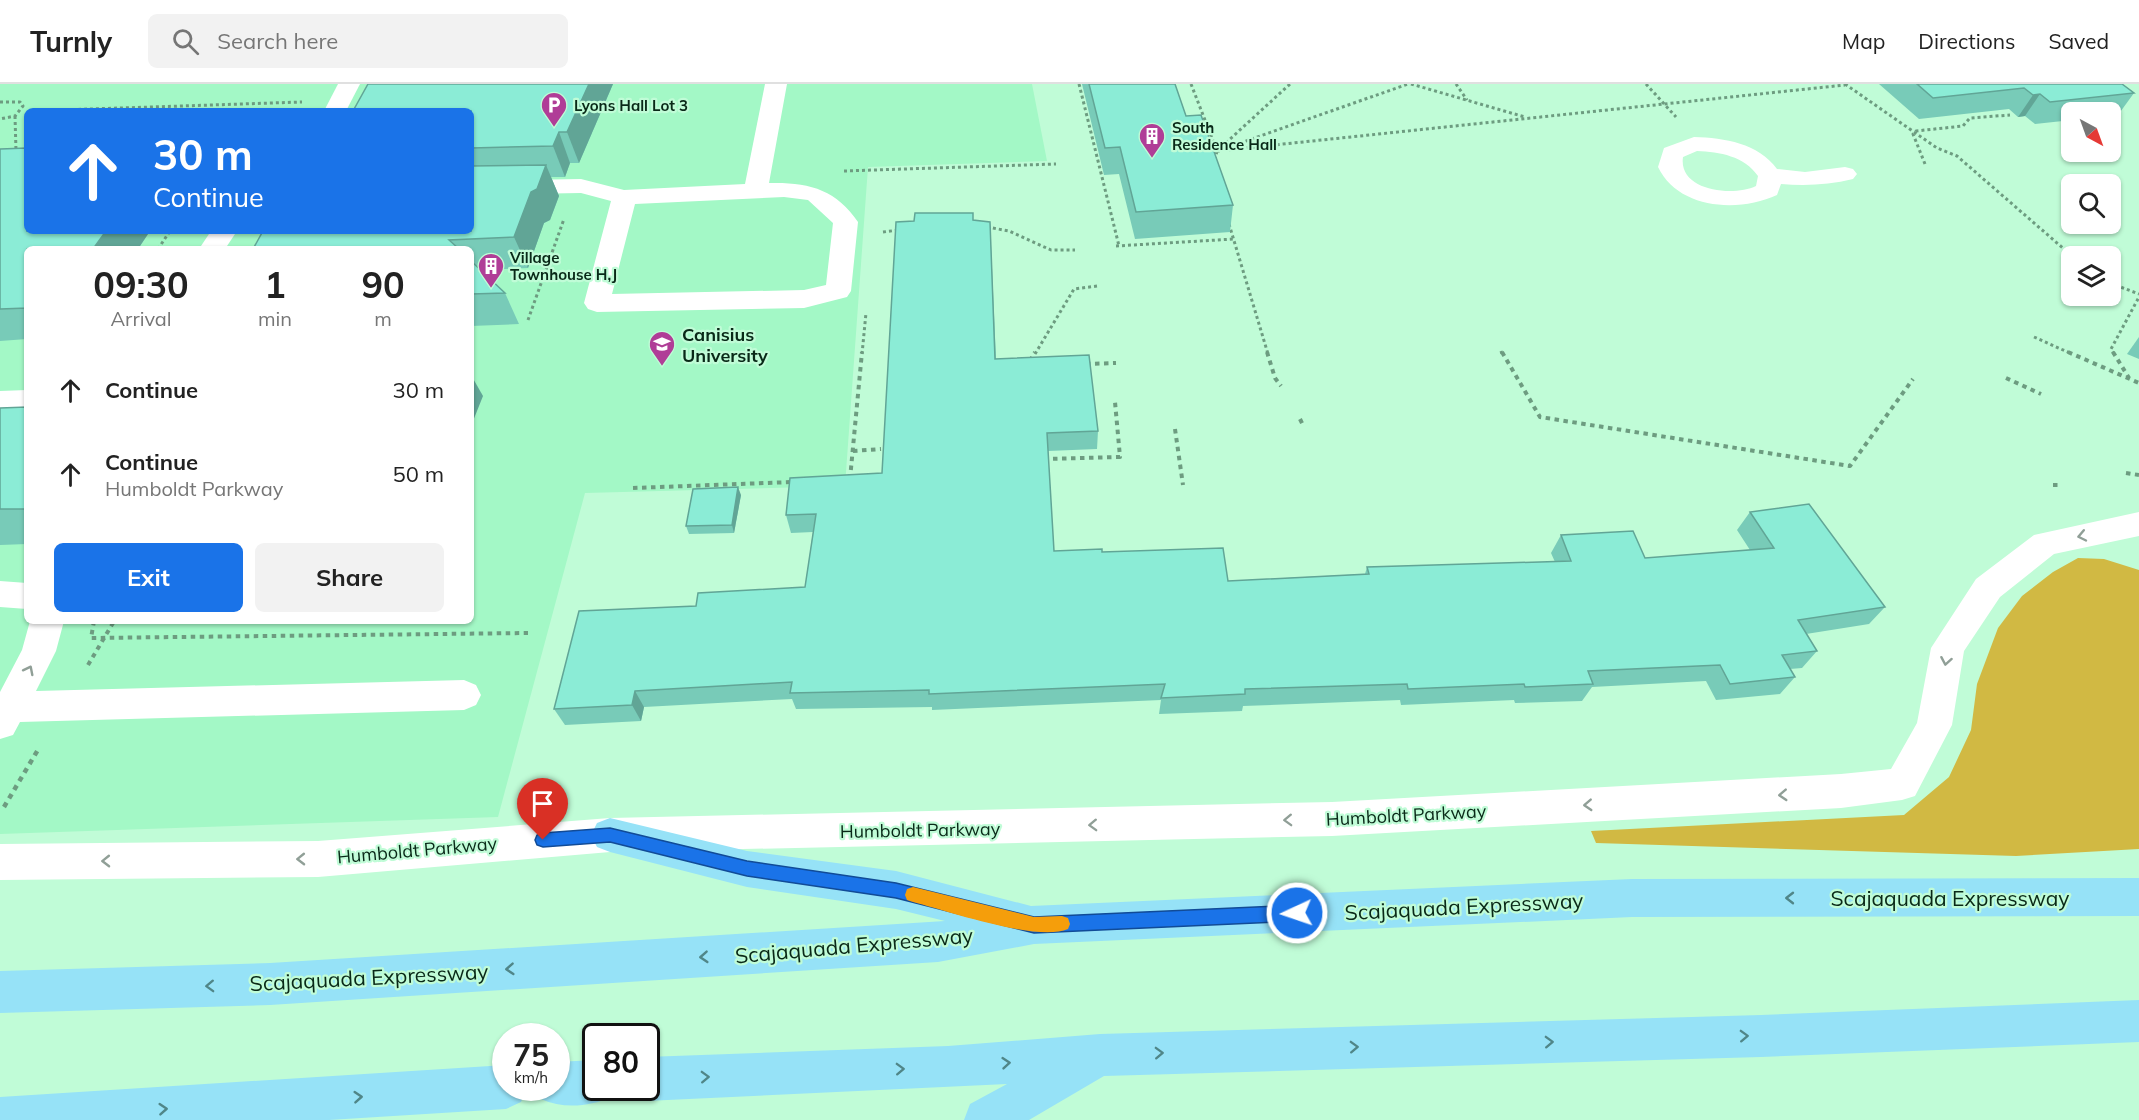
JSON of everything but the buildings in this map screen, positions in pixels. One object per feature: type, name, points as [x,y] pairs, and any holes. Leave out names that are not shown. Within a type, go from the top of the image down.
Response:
[{"type":"highway","points":[[610,835],[747,869],[896,890],[1034,925]]},
{"type":"highway","name":"Scajaquada Expressway","points":[[0,992],[270,984],[938,942],[1034,925],[1632,898],[2139,897]]},
{"type":"highway","points":[[660,1078],[948,1067],[1100,1055],[2130,1024]]},
{"type":"highway","points":[[986,1120],[1100,1055]]},
{"type":"highway","points":[[0,1119],[492,1089]]},
{"type":"street","points":[[337,108],[349,84]]},
{"type":"street","points":[[756,191],[776,84]]},
{"type":"street","points":[[1770,176],[1804,179],[1845,174]]},
{"type":"street","points":[[474,188],[581,186],[624,197],[805,190],[833,205],[846,222],[838,291],[804,299],[597,303],[624,197]]},
{"type":"street","points":[[0,401],[24,400]]},
{"type":"street","name":"Humboldt Parkway","points":[[0,862],[318,859],[610,835],[1332,819],[1841,791],[1902,784],[1934,724],[1948,648],[1988,588],[2045,544],[2139,524]]},
{"type":"street","points":[[0,594],[24,596]]},
{"type":"street","points":[[3,713],[39,651],[46,624]]},
{"type":"street","points":[[3,713],[464,695]]},
{"type":"path","points":[[1079,84],[1118,246],[1234,238]]},
{"type":"path","points":[[1191,84],[1217,152],[1215,161]]},
{"type":"path","points":[[1217,152],[1290,84]]},
{"type":"path","points":[[1217,152],[1409,84],[1529,118]]},
{"type":"path","points":[[1456,84],[1467,100]]},
{"type":"path","points":[[1646,84],[1681,122]]},
{"type":"path","points":[[1217,152],[1845,85],[1916,131],[1937,148],[1957,156],[2061,246]]},
{"type":"path","points":[[0,102],[20,102],[23,106],[15,116],[0,119]]},
{"type":"path","points":[[119,108],[302,102]]},
{"type":"path","points":[[1916,131],[1963,126],[1970,118],[2010,115]]},
{"type":"path","points":[[15,116],[16,155]]},
{"type":"path","points":[[1916,131],[1913,134],[1925,164]]},
{"type":"path","points":[[528,320],[567,210]]},
{"type":"path","points":[[1227,216],[1275,378],[1281,386]]},
{"type":"path","points":[[978,227],[1009,231],[1052,250],[1075,250]]},
{"type":"path","points":[[873,232],[906,230]]},
{"type":"path","points":[[1027,367],[1074,289],[1097,286]]},
{"type":"path","points":[[2121,288],[2139,296],[2111,349],[2129,378]]},
{"type":"path","points":[[2034,337],[2139,383]]},
{"type":"path","points":[[1501,351],[1540,417],[1850,466],[1913,379]]},
{"type":"path","points":[[1080,364],[1116,363]]},
{"type":"path","points":[[2006,378],[2041,394]]},
{"type":"path","points":[[1040,459],[1120,457],[1114,402]]},
{"type":"path","points":[[1300,419],[1303,425]]},
{"type":"path","points":[[1175,429],[1183,485]]},
{"type":"path","points":[[853,450],[881,449]]},
{"type":"path","points":[[2126,473],[2139,475]]},
{"type":"path","points":[[838,480],[850,480]]},
{"type":"path","points":[[633,488],[793,482]]},
{"type":"path","points":[[2053,485],[2060,485]]},
{"type":"path","points":[[93,624],[91,638],[528,633]]},
{"type":"path","points":[[82,674],[112,624]]},
{"type":"path","points":[[4,807],[44,738]]},
{"type":"shaded area","name":"Canisius University","points":[[0,84],[1032,84],[1047,161],[868,167],[845,486],[585,493],[498,817],[0,834]]},
{"type":"shaded area","points":[[2078,558],[2104,559],[2139,570],[2139,849],[2016,856],[1596,843],[1591,831],[1904,815],[1949,777],[1971,730],[1977,684],[1998,628],[2022,596],[2053,572]]},
{"type":"slow traffic","points":[[913,895],[1034,925],[1062,924]]},
{"type":"place","name":"Lyons Hall Lot 3","points":[[554,128]]},
{"type":"place","name":"South Residence Hall","points":[[1152,159]]},
{"type":"place","name":"Village Townhouse H,J","points":[[491,289]]},
{"type":"place","name":"Canisius University","points":[[662,367]]},
{"type":"route","points":[[543,840],[610,835],[747,869],[896,890],[1034,925],[1297,913]]}]
